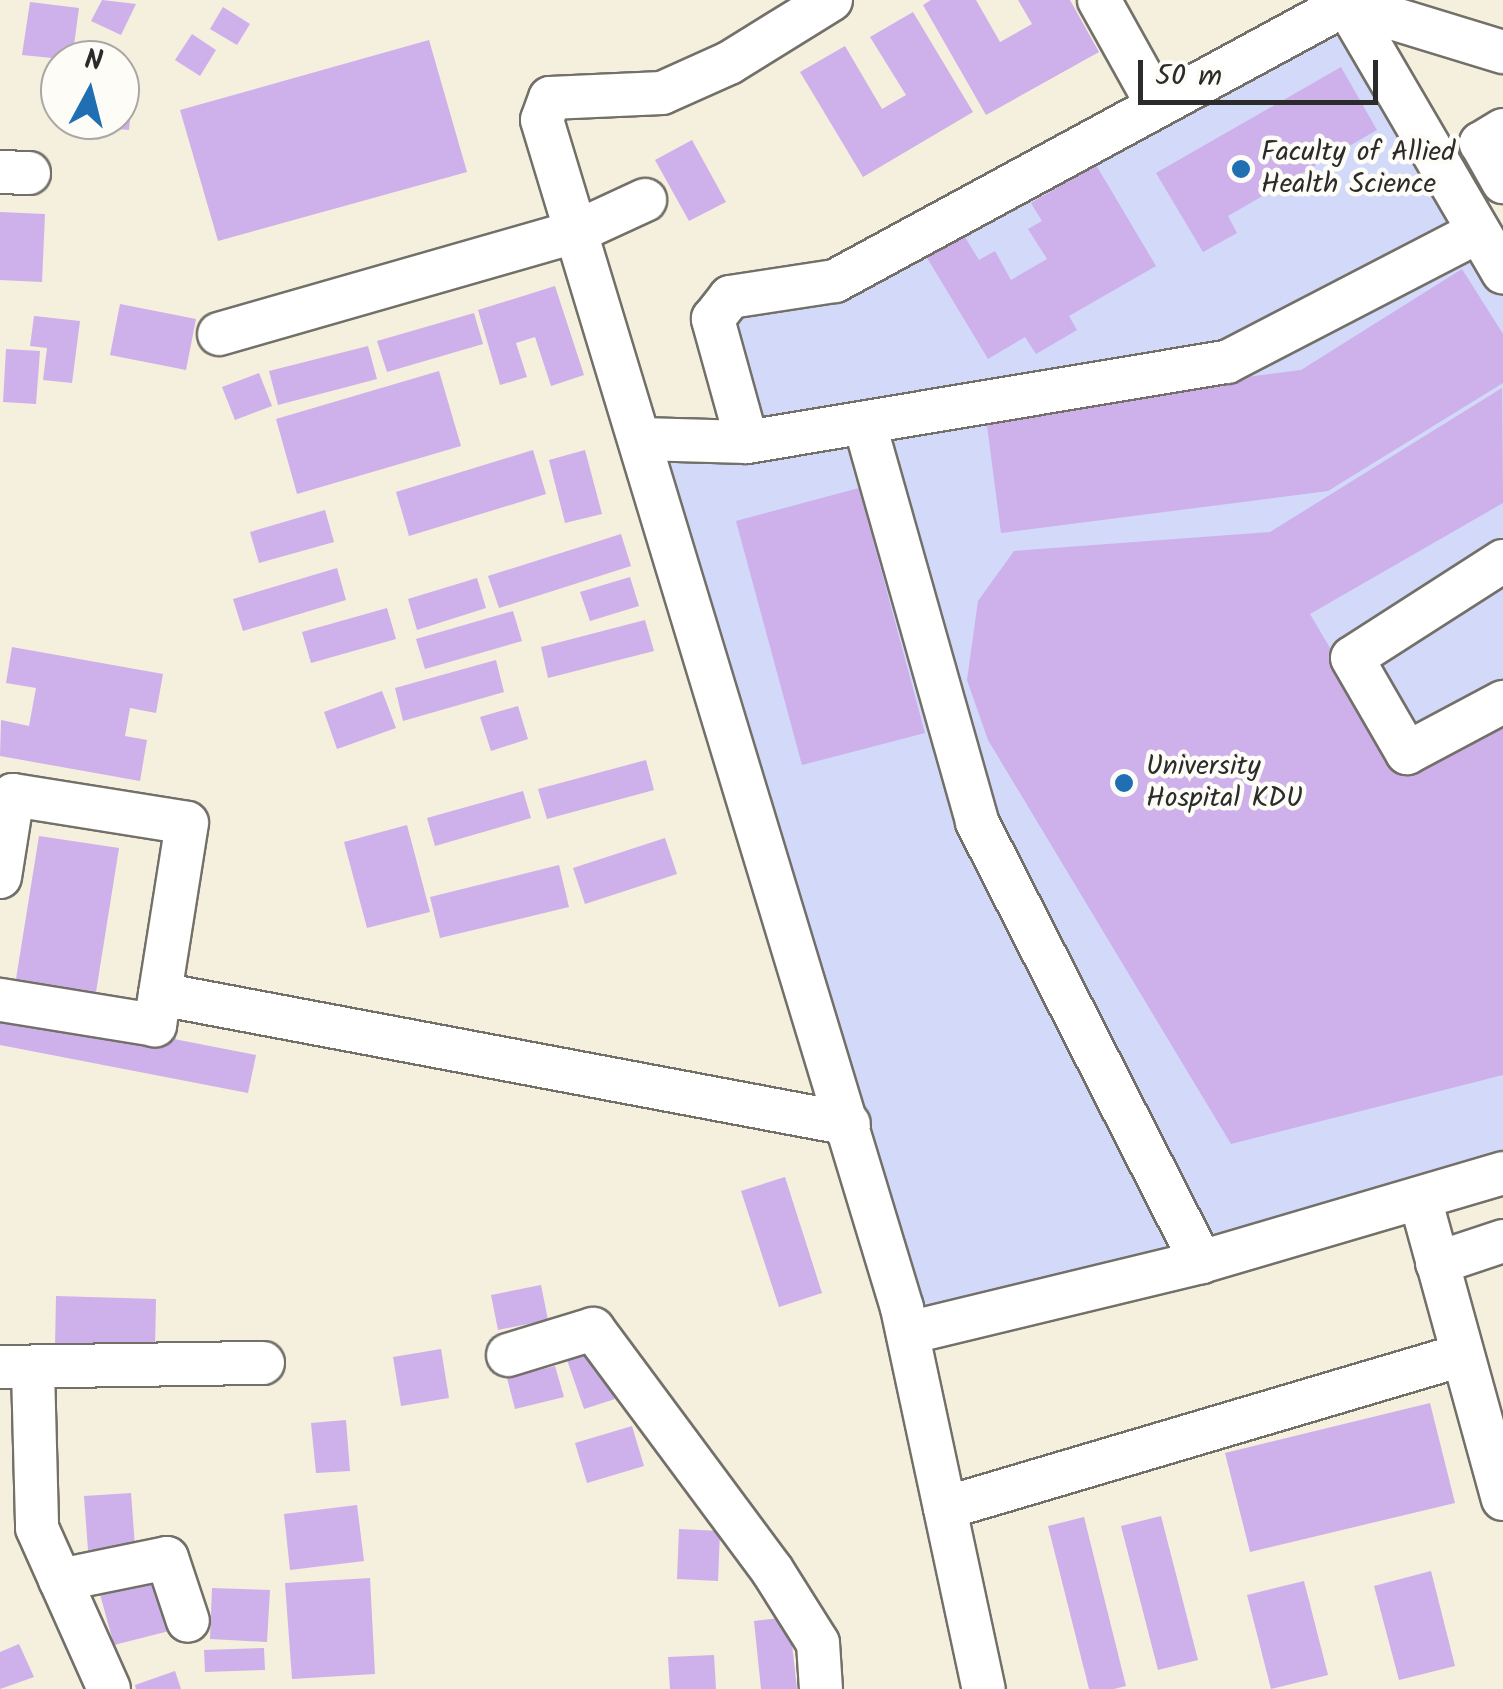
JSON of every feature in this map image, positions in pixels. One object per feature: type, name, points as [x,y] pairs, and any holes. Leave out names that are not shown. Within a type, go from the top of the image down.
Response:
[{"type":"street","points":[[832,0],[729,64],[662,93],[550,98],[542,120],[849,1124],[908,1333],[984,1689]]},
{"type":"street","points":[[1099,0],[1158,106]]},
{"type":"street","points":[[1346,4],[1503,273]]},
{"type":"street","points":[[747,442],[713,319],[730,297],[834,280],[1346,4],[1503,52]]},
{"type":"street","points":[[1503,130],[1481,144],[1503,182]]},
{"type":"street","points":[[218,334],[578,231],[645,200]]},
{"type":"street","points":[[641,439],[747,442],[1227,362],[1478,232]]},
{"type":"street","points":[[865,425],[978,822],[1202,1262]]},
{"type":"street","points":[[1503,560],[1352,658],[1407,753],[1503,702]]},
{"type":"street","points":[[0,877],[13,795],[188,823],[155,1025],[0,1000]]},
{"type":"street","points":[[160,994],[849,1124]]},
{"type":"street","points":[[908,1333],[1202,1262],[1421,1202],[1503,1173]]},
{"type":"street","points":[[1421,1202],[1503,1499]]},
{"type":"street","points":[[1438,1263],[1503,1241]]},
{"type":"street","points":[[508,1355],[593,1329],[772,1570],[818,1643],[820,1689]]},
{"type":"street","points":[[945,1508],[1462,1355]]},
{"type":"street","points":[[109,1689],[36,1528],[17,1369],[262,1363]]},
{"type":"street","points":[[60,1580],[167,1558],[188,1620]]},
{"type":"shaded area","name":"University Hospital KDU","points":[[1346,4],[1503,273],[1503,1193],[1024,1326],[902,1308],[641,439],[747,441],[713,319],[835,281]]},
{"type":"building","points":[[102,0],[136,4],[121,35],[91,21]]},
{"type":"building","points":[[931,0],[976,0],[1000,42],[1032,24],[1018,0],[1070,0],[1099,52],[986,115],[923,5]]},
{"type":"building","points":[[30,2],[79,8],[75,40],[40,40],[40,57],[22,55]]},
{"type":"building","points":[[223,7],[250,24],[237,45],[210,29]]},
{"type":"building","points":[[913,12],[973,112],[863,177],[800,72],[845,46],[882,109],[906,95],[870,37]]},
{"type":"building","points":[[192,34],[216,50],[200,76],[175,60]]},
{"type":"building","points":[[429,40],[467,172],[218,241],[180,110]]},
{"type":"building","points":[[1341,67],[1377,130],[1228,216],[1237,233],[1203,252],[1156,173]]},
{"type":"building","points":[[692,140],[726,202],[689,221],[655,160]]},
{"type":"building","points":[[1096,165],[1156,266],[1069,316],[1077,330],[1036,354],[1025,337],[988,359],[926,256],[963,234],[979,260],[995,251],[1011,280],[1047,259],[1028,229],[1042,221],[1031,203]]},
{"type":"building","points":[[0,212],[45,214],[42,282],[0,280]]},
{"type":"building","points":[[1462,269],[1503,334],[1503,383],[1328,491],[1001,533],[985,410],[1301,370]]},
{"type":"building","points":[[555,286],[584,375],[551,386],[535,337],[516,343],[527,377],[500,385],[478,310]]},
{"type":"building","points":[[120,304],[196,319],[186,370],[110,355]]},
{"type":"building","points":[[474,313],[483,344],[387,372],[377,341]]},
{"type":"building","points":[[34,316],[80,321],[72,383],[43,380],[47,348],[30,346]]},
{"type":"building","points":[[368,346],[377,379],[278,405],[269,371]]},
{"type":"building","points":[[6,349],[40,351],[36,404],[3,402]]},
{"type":"building","points":[[439,371],[461,446],[297,494],[276,419]]},
{"type":"building","points":[[259,373],[272,406],[235,420],[222,387]]},
{"type":"building","points":[[1502,388],[1503,503],[1310,614],[1403,772],[1503,714],[1503,1075],[1231,1144],[988,740],[967,680],[978,601],[1014,551],[1270,532]]},
{"type":"building","points":[[533,450],[546,494],[409,536],[396,492]]},
{"type":"building","points":[[585,450],[602,514],[565,523],[549,460]]},
{"type":"building","points":[[859,488],[925,733],[802,765],[736,521]]},
{"type":"building","points":[[325,510],[334,542],[259,563],[250,532]]},
{"type":"building","points":[[621,534],[631,566],[499,608],[488,576]]},
{"type":"building","points":[[337,568],[346,600],[243,631],[233,599]]},
{"type":"building","points":[[630,577],[639,606],[590,621],[580,592]]},
{"type":"building","points":[[477,578],[486,608],[417,630],[408,599]]},
{"type":"building","points":[[387,608],[396,639],[311,663],[302,632]]},
{"type":"building","points":[[513,611],[522,641],[425,669],[416,639]]},
{"type":"building","points":[[645,620],[654,651],[548,678],[541,647]]},
{"type":"building","points":[[12,647],[163,674],[156,713],[130,708],[125,736],[147,740],[140,781],[0,756],[1,720],[29,726],[36,688],[6,683]]},
{"type":"building","points":[[496,660],[504,692],[403,721],[395,688]]},
{"type":"building","points":[[382,691],[396,728],[337,749],[324,712]]},
{"type":"building","points":[[518,706],[528,739],[491,751],[480,717]]},
{"type":"building","points":[[646,760],[654,790],[547,819],[538,789]]},
{"type":"building","points":[[523,791],[531,818],[435,846],[427,818]]},
{"type":"building","points":[[407,825],[430,912],[367,928],[344,842]]},
{"type":"building","points":[[39,836],[119,848],[96,992],[16,979]]},
{"type":"building","points":[[665,838],[677,874],[585,904],[573,868]]},
{"type":"building","points":[[559,865],[569,907],[440,938],[430,897]]},
{"type":"building","points":[[0,1005],[256,1055],[248,1093],[0,1045]]},
{"type":"building","points":[[785,1177],[822,1293],[779,1307],[741,1191]]},
{"type":"building","points":[[541,1285],[548,1320],[498,1330],[491,1295]]},
{"type":"building","points":[[56,1296],[156,1299],[155,1349],[55,1347]]},
{"type":"building","points":[[596,1344],[615,1399],[584,1409],[565,1354]]},
{"type":"building","points":[[441,1349],[449,1398],[401,1406],[393,1357]]},
{"type":"building","points":[[555,1366],[564,1397],[515,1409],[507,1378]]},
{"type":"building","points":[[1430,1403],[1455,1503],[1250,1552],[1225,1453]]},
{"type":"building","points":[[346,1420],[350,1471],[316,1473],[311,1423]]},
{"type":"building","points":[[632,1426],[644,1466],[587,1483],[575,1443]]},
{"type":"building","points":[[131,1493],[135,1547],[88,1550],[84,1496]]},
{"type":"building","points":[[357,1505],[364,1561],[290,1570],[284,1514]]},
{"type":"building","points":[[1161,1516],[1198,1660],[1158,1670],[1121,1526]]},
{"type":"building","points":[[1084,1517],[1126,1686],[1114,1689],[1089,1689],[1048,1526]]},
{"type":"building","points":[[679,1529],[720,1531],[718,1581],[677,1579]]},
{"type":"building","points":[[1431,1571],[1455,1666],[1399,1680],[1374,1586]]},
{"type":"building","points":[[152,1572],[169,1631],[114,1645],[98,1587]]},
{"type":"building","points":[[370,1578],[375,1674],[292,1679],[285,1583]]},
{"type":"building","points":[[1304,1581],[1328,1675],[1271,1689],[1247,1595]]},
{"type":"building","points":[[212,1588],[270,1590],[267,1642],[210,1639]]},
{"type":"building","points":[[789,1617],[797,1689],[761,1689],[754,1621]]},
{"type":"building","points":[[19,1644],[34,1677],[0,1689],[0,1652]]},
{"type":"building","points":[[264,1648],[265,1670],[205,1672],[204,1650]]},
{"type":"building","points":[[714,1655],[716,1689],[670,1689],[668,1657]]},
{"type":"building","points":[[175,1671],[181,1689],[136,1689],[135,1685]]},
{"type":"place","name":"Faculty of Allied Health Science","points":[[1241,169]]},
{"type":"place","name":"University Hospital KDU","points":[[1124,783]]}]
